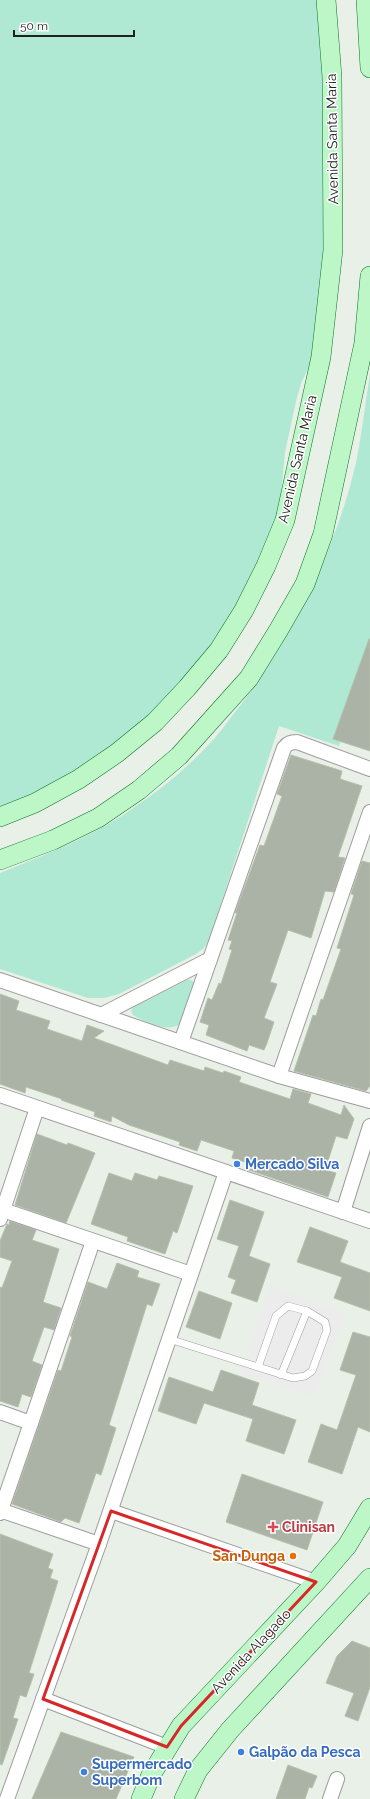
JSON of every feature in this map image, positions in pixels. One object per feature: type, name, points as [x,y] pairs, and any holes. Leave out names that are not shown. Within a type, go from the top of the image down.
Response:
[{"type":"main road","name":"Avenida Santa Maria","points":[[0,817],[35,803],[80,779],[117,753],[155,722],[187,688],[218,650],[244,610],[266,566],[285,520],[321,357],[333,250],[332,77],[326,0]]},
{"type":"main road","points":[[366,0],[370,68]]},
{"type":"main road","points":[[0,860],[53,840],[98,818],[139,790],[179,756],[249,678],[305,584],[323,534],[367,344],[370,276]]},
{"type":"main road","name":"Avenida Alagado","points":[[141,1799],[151,1775],[181,1726],[316,1582],[347,1546],[370,1508]]},
{"type":"main road","points":[[184,1799],[198,1770],[230,1730],[370,1578]]},
{"type":"street","points":[[181,1042],[287,744],[297,742],[370,769]]},
{"type":"street","points":[[279,1076],[370,812]]},
{"type":"street","points":[[101,1015],[210,959]]},
{"type":"street","points":[[0,980],[279,1076],[370,1101]]},
{"type":"street","points":[[0,1095],[370,1221]]},
{"type":"street","points":[[37,1108],[1,1213],[93,1240],[191,1274]]},
{"type":"street","points":[[343,1212],[370,1126]]},
{"type":"street","points":[[7,1799],[111,1511],[226,1172]]},
{"type":"street","points":[[93,1240],[0,1511],[99,1544]]},
{"type":"street","points":[[0,1412],[31,1423]]},
{"type":"street","points":[[111,1511],[316,1582]]},
{"type":"street","points":[[43,1699],[167,1747]]},
{"type":"street","points":[[330,1799],[337,1779]]},
{"type":"lane","points":[[169,1340],[293,1378],[305,1376],[312,1371],[327,1330],[325,1322],[307,1311],[288,1306],[276,1316],[258,1367]]},
{"type":"lane","points":[[281,1375],[307,1311]]},
{"type":"highlighted area","points":[[111,1511],[316,1582],[181,1726],[167,1747],[43,1699]]},
{"type":"green space","points":[[0,0],[319,0],[323,45],[326,240],[313,359],[302,381],[297,397],[285,452],[278,515],[261,562],[214,645],[150,717],[78,773],[0,809]]},
{"type":"green space","points":[[370,375],[370,653],[339,746],[279,726],[209,940],[204,948],[196,954],[119,994],[104,998],[88,998],[0,969],[0,873],[70,844],[120,817],[156,792],[194,760],[217,736],[253,688],[272,659],[308,596],[323,564],[336,530],[356,463]]},
{"type":"green space","points":[[187,980],[191,980],[195,983],[180,1024],[169,1027],[156,1026],[133,1015],[131,1010],[134,1007]]},
{"type":"shaded area","points":[[270,1285],[345,1314],[314,1396],[241,1374]]},
{"type":"building","points":[[370,639],[370,751],[333,739]]},
{"type":"building","points":[[291,755],[342,771],[340,779],[362,786],[338,857],[345,858],[334,892],[325,891],[311,938],[288,930],[270,982],[277,984],[264,1018],[274,1022],[267,1043],[264,1050],[249,1045],[247,1051],[206,1035],[209,1025],[200,1022],[208,998],[212,1000],[219,983],[221,984],[232,950],[229,949],[232,941],[228,940],[237,913],[235,913],[260,845],[264,846],[282,796],[277,794]]},
{"type":"building","points":[[362,861],[370,863],[370,1086],[366,1091],[294,1071],[313,1015],[316,1016],[321,999],[323,1000],[341,949],[337,948],[354,895],[351,894]]},
{"type":"building","points":[[0,994],[19,1001],[16,1010],[50,1021],[47,1029],[82,1041],[87,1025],[104,1031],[94,1038],[168,1065],[170,1060],[204,1071],[205,1067],[223,1073],[224,1071],[241,1077],[239,1082],[290,1099],[293,1089],[311,1094],[308,1103],[341,1115],[344,1105],[354,1119],[347,1139],[336,1136],[325,1170],[336,1173],[328,1197],[246,1169],[248,1163],[232,1158],[234,1151],[201,1140],[197,1151],[179,1145],[180,1142],[129,1125],[112,1116],[111,1122],[94,1116],[95,1112],[61,1100],[62,1099],[26,1087],[25,1093],[0,1084]]},
{"type":"building","points":[[37,1134],[95,1153],[66,1223],[15,1205]]},
{"type":"building","points":[[109,1173],[132,1181],[135,1173],[157,1180],[159,1176],[193,1186],[177,1233],[173,1231],[165,1254],[127,1241],[128,1237],[91,1224]]},
{"type":"building","points":[[230,1200],[264,1212],[249,1256],[270,1264],[257,1302],[231,1293],[236,1280],[228,1277],[239,1246],[217,1239]]},
{"type":"building","points":[[10,1221],[36,1230],[32,1240],[59,1249],[43,1302],[61,1308],[54,1330],[44,1327],[32,1361],[42,1365],[31,1397],[22,1394],[18,1407],[0,1401],[0,1287],[2,1288],[12,1261],[0,1257],[0,1241],[7,1224],[9,1225]]},
{"type":"building","points":[[310,1227],[348,1241],[340,1262],[370,1273],[370,1311],[334,1298],[342,1277],[297,1262]]},
{"type":"building","points":[[117,1263],[139,1271],[137,1277],[160,1284],[152,1306],[147,1304],[109,1425],[116,1428],[101,1475],[96,1473],[79,1523],[65,1518],[61,1522],[12,1504],[58,1370],[61,1371],[72,1337],[70,1336],[88,1282],[107,1289]]},
{"type":"building","points":[[199,1291],[232,1303],[220,1339],[186,1327]]},
{"type":"building","points":[[353,1332],[370,1337],[370,1432],[358,1427],[342,1474],[308,1462],[321,1424],[337,1430],[356,1375],[340,1370]]},
{"type":"building","points":[[221,1370],[259,1383],[252,1405],[296,1420],[284,1454],[246,1441],[253,1419],[204,1403],[196,1424],[158,1411],[169,1377],[213,1392]]},
{"type":"building","points":[[242,1474],[323,1502],[307,1550],[226,1522]]},
{"type":"building","points":[[0,1534],[53,1554],[48,1568],[53,1570],[50,1578],[58,1581],[29,1673],[34,1674],[26,1697],[20,1695],[13,1718],[18,1719],[2,1765],[0,1764]]},
{"type":"building","points":[[352,1641],[370,1648],[370,1687],[358,1721],[345,1716],[354,1693],[326,1683],[337,1656]]},
{"type":"building","points":[[61,1732],[134,1757],[116,1799],[32,1799]]},
{"type":"building","points":[[288,1765],[317,1776],[312,1788],[309,1787],[305,1799],[276,1799]]},
{"type":"place","name":"Mercado Silva","points":[[237,1164]]},
{"type":"place","name":"Clinisan","points":[[273,1527]]},
{"type":"place","name":"San Dunga","points":[[293,1556]]},
{"type":"place","name":"Galpão da Pesca","points":[[241,1752]]},
{"type":"place","name":"Supermercado Superbom","points":[[84,1772]]}]
